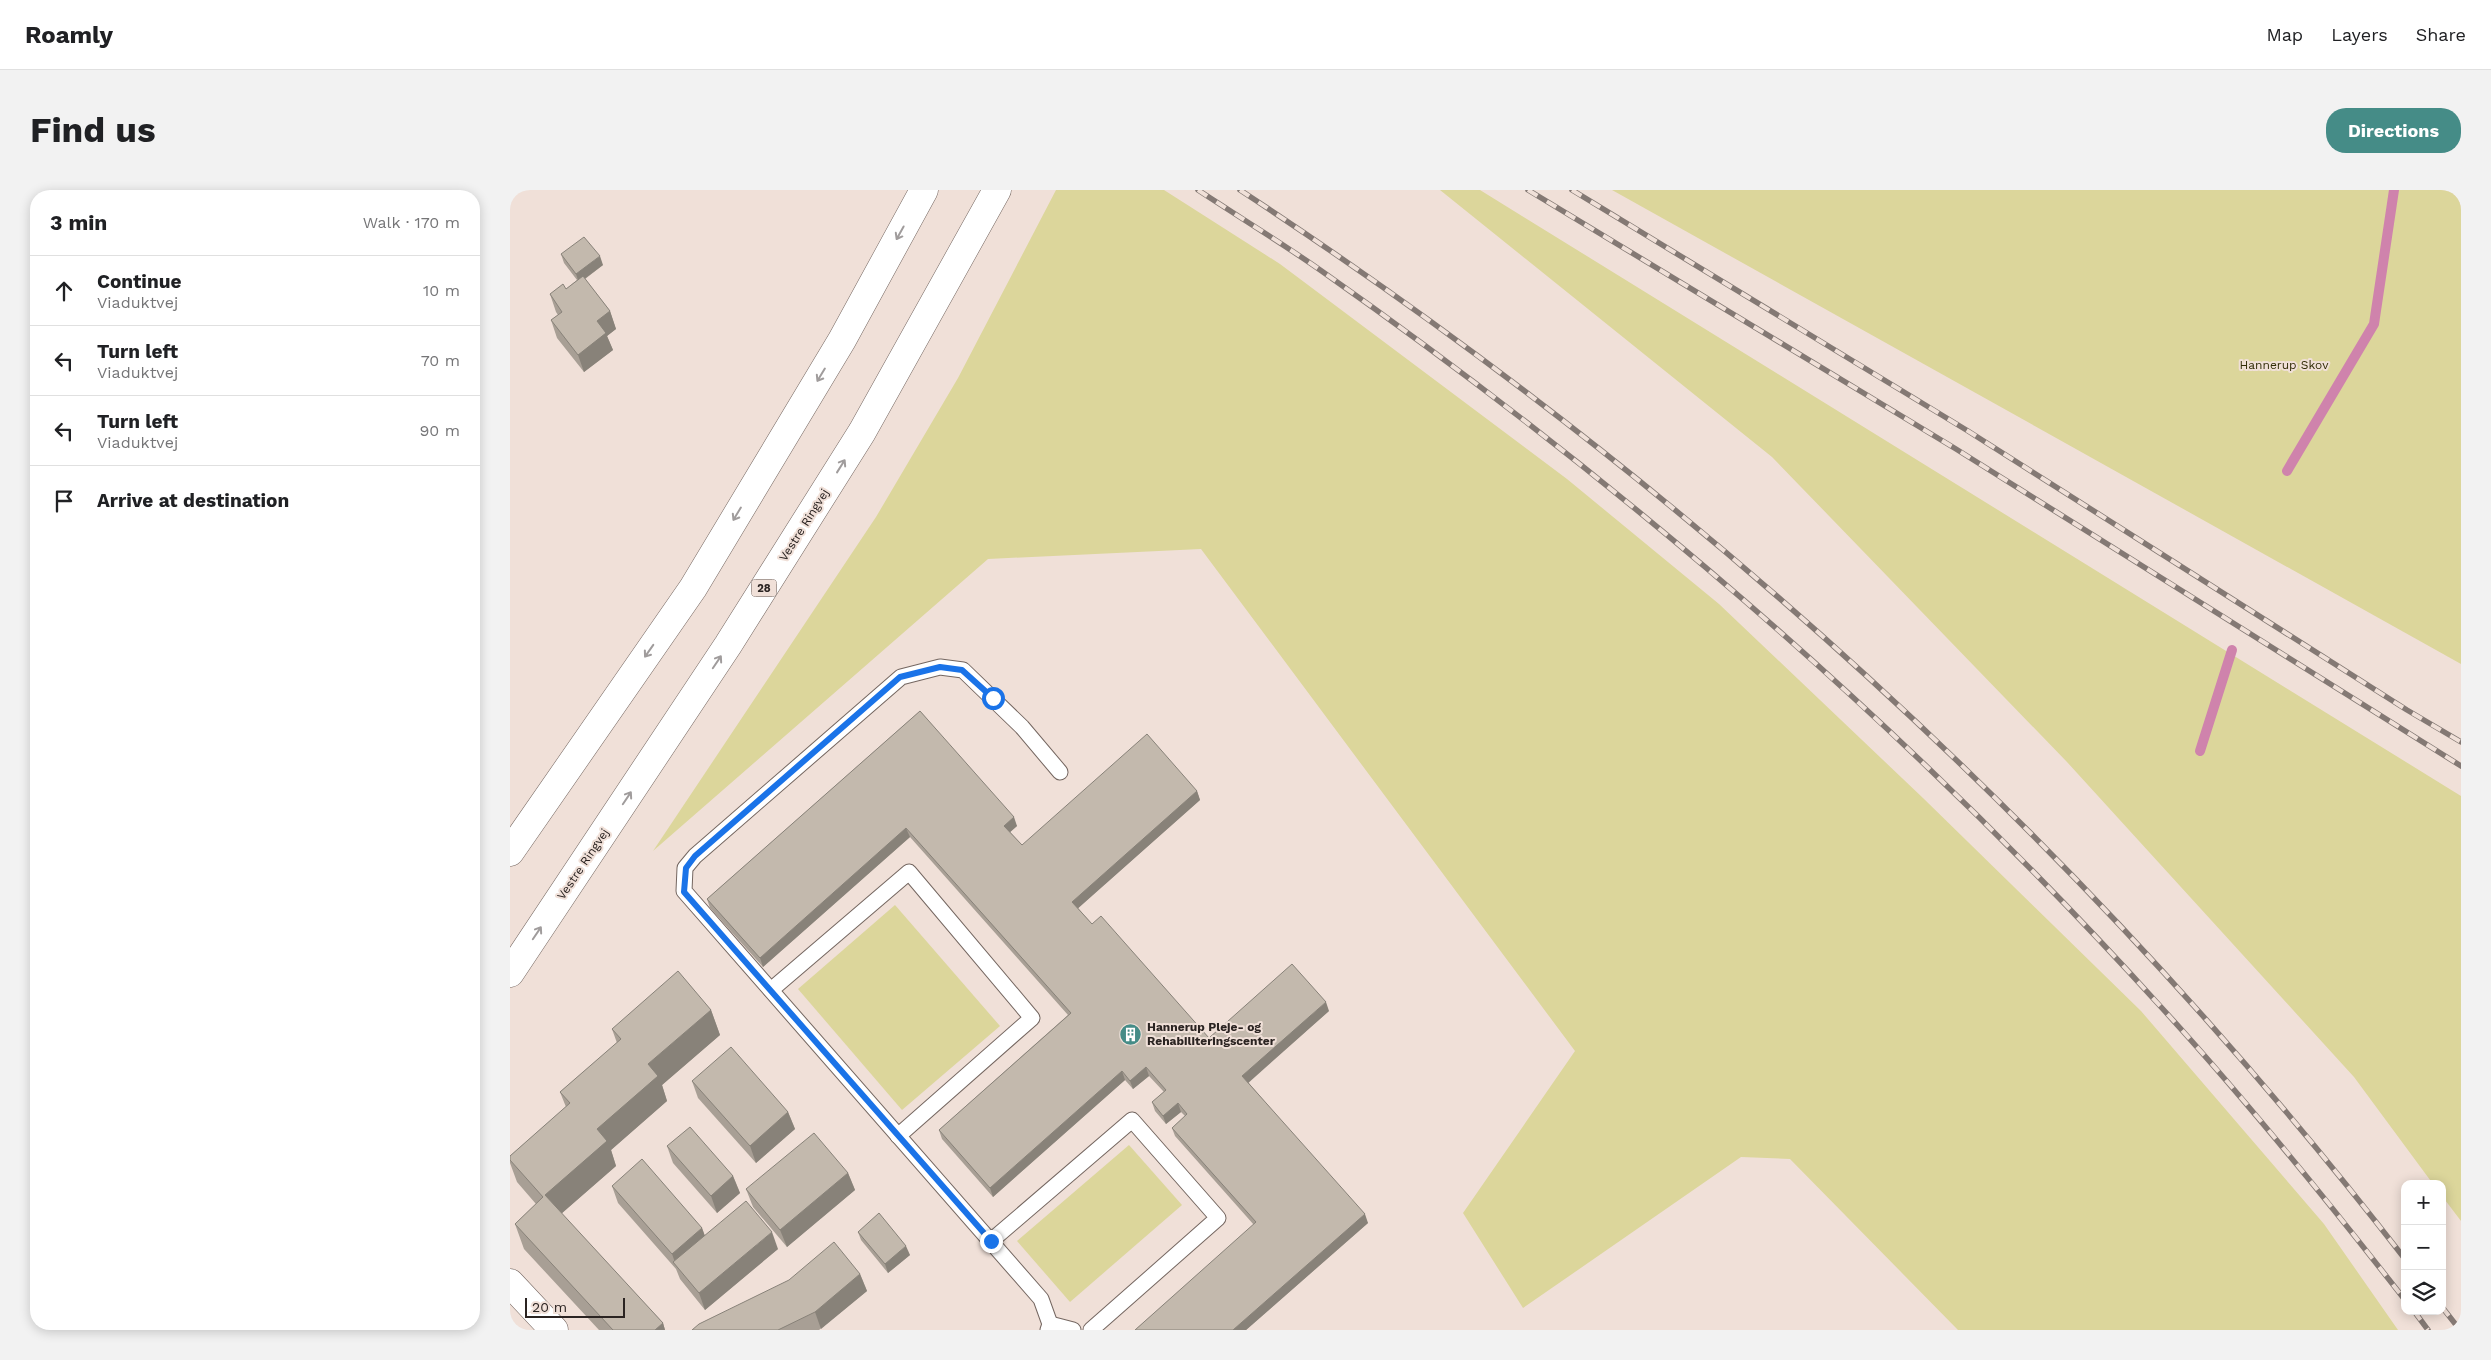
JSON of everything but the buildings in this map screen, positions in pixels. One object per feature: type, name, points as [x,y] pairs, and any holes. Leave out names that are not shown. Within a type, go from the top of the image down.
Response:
[{"type":"main road","points":[[510,852],[693,588],[842,340],[924,190]]},
{"type":"main road","name":"Vestre Ringvej","points":[[510,974],[728,645],[862,432],[997,190]]},
{"type":"main road","points":[[510,1283],[554,1330]]},
{"type":"lane","points":[[1060,772],[1022,727],[962,670],[940,667],[900,677],[695,856],[686,868],[684,892],[1041,1299],[1051,1328],[1073,1330]]},
{"type":"lane","points":[[771,990],[909,872],[1032,1018],[898,1136]]},
{"type":"lane","points":[[991,1241],[1132,1120],[1218,1218],[1091,1330]]},
{"type":"green space","points":[[1056,190],[1164,190],[1280,264],[1567,479],[1719,604],[1923,798],[2141,1011],[2324,1224],[2398,1330],[1958,1330],[1790,1159],[1741,1157],[1523,1308],[1463,1213],[1575,1051],[1201,549],[988,559],[653,851],[876,517],[958,378]]},
{"type":"green space","points":[[1440,190],[1480,190],[2461,796],[2461,1221],[2446,1201],[2446,1180],[2430,1180],[2354,1077],[2067,762],[1772,457]]},
{"type":"green space","name":"Hannerup Skov","points":[[1612,190],[2461,190],[2461,664]]},
{"type":"green space","points":[[895,905],[1000,1026],[902,1110],[798,989]]},
{"type":"green space","points":[[1129,1145],[1182,1205],[1070,1302],[1017,1241]]},
{"type":"waterway","points":[[2287,471],[2374,324],[2394,190]]},
{"type":"waterway","points":[[2200,751],[2232,650]]},
{"type":"railway","points":[[1198,190],[1323,272],[1547,438],[1656,526],[1762,616],[1866,710],[1967,806],[2066,905],[2161,1007],[2286,1151],[2401,1295]]},
{"type":"railway","points":[[1240,190],[1404,302],[1563,420],[1717,545],[1867,676],[2011,813],[2148,956],[2280,1105],[2401,1254]]},
{"type":"railway","points":[[1528,190],[1956,449],[2461,766]]},
{"type":"railway","points":[[1572,190],[1968,431],[2407,710],[2461,742]]},
{"type":"railway","points":[[2446,1312],[2460,1330]]},
{"type":"railway","points":[[2417,1315],[2428,1330]]},
{"type":"place","name":"Hannerup Pleje- og Rehabiliteringscenter","points":[[1131,1034]]},
{"type":"route","points":[[991,1241],[684,892],[686,868],[695,856],[900,677],[940,667],[962,670],[993,698]]}]
